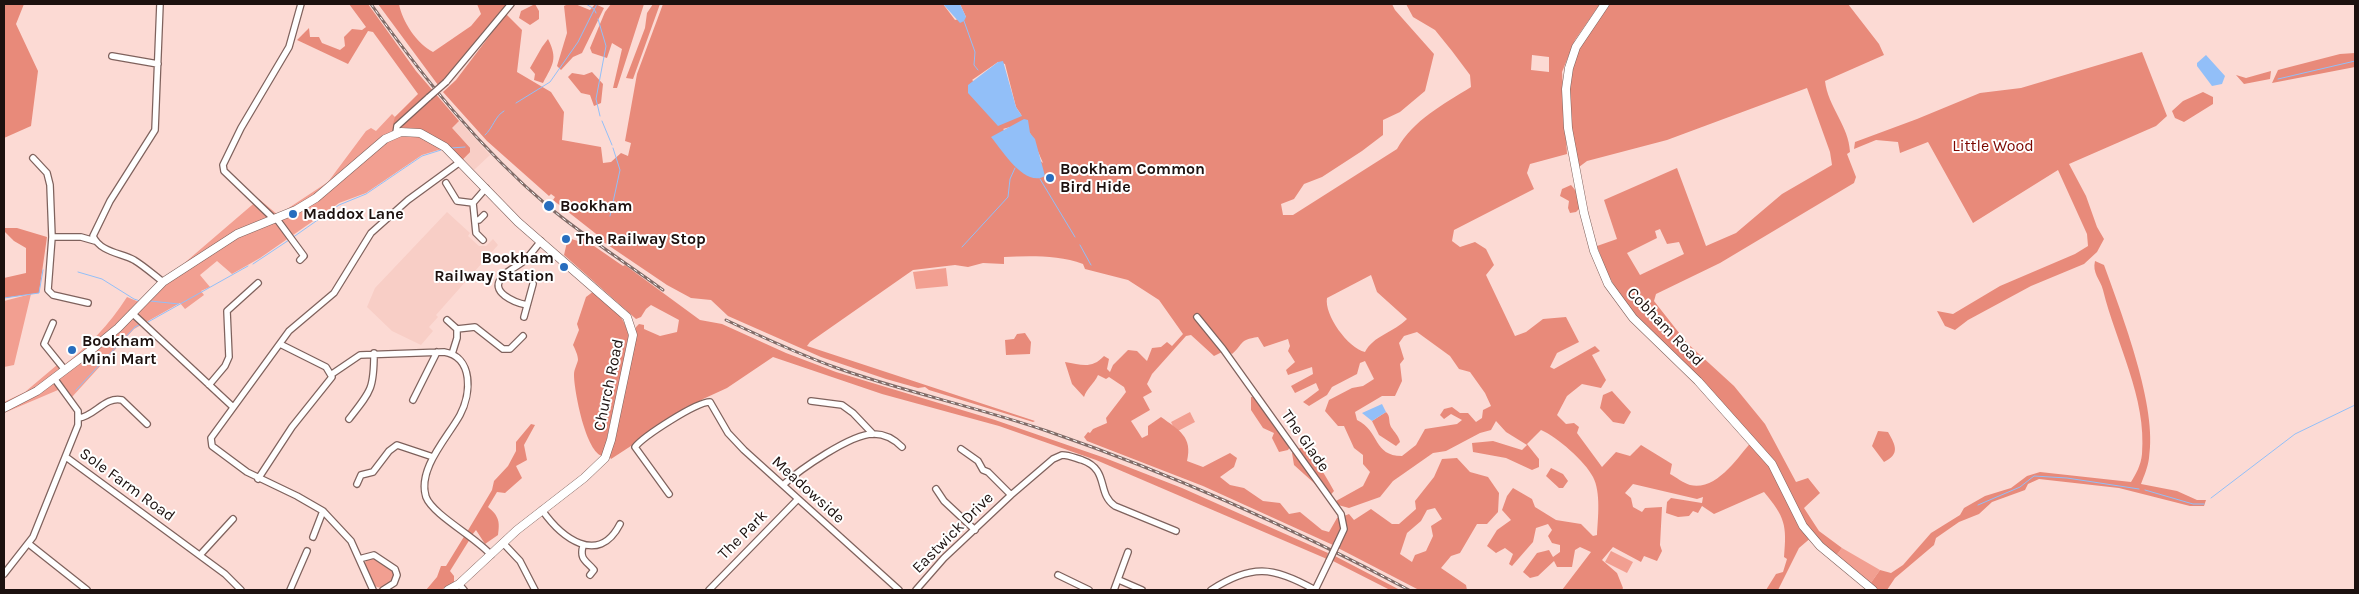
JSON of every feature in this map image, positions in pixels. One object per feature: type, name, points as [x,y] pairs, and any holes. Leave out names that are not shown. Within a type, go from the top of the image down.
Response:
[{"type":"street","points":[[95,241],[93,234],[97,224],[155,130],[160,4]]},
{"type":"street","points":[[300,260],[304,256],[275,219],[224,171],[223,165],[241,128],[289,47],[301,4]]},
{"type":"street","points":[[4,408],[20,402],[65,370],[118,328],[163,282],[237,234],[296,210],[316,198],[385,139],[396,133],[399,124],[446,82],[511,4]]},
{"type":"street","name":"Cobham Road","points":[[1605,4],[1576,47],[1569,68],[1566,89],[1568,128],[1584,213],[1594,252],[1608,284],[1633,318],[1698,381],[1772,464],[1804,526],[1820,546],[1873,590]]},
{"type":"street","points":[[112,56],[158,64]]},
{"type":"street","name":"Church Road","points":[[396,133],[415,132],[433,139],[460,162],[518,222],[627,317],[632,324],[633,335],[605,458],[584,478],[542,510],[504,543],[461,587],[448,590]]},
{"type":"street","points":[[32,158],[47,173],[50,186],[52,237],[48,290],[56,296],[88,303]]},
{"type":"street","points":[[373,590],[350,541],[323,511],[297,496],[258,479],[236,465],[210,442],[233,407],[289,331],[334,293],[377,227],[408,200],[460,162]]},
{"type":"street","points":[[446,183],[457,201],[473,203]]},
{"type":"street","points":[[483,240],[476,233],[473,203],[486,188]]},
{"type":"street","points":[[475,220],[479,220],[484,215]]},
{"type":"street","points":[[52,237],[81,237],[95,241],[110,251],[136,261],[163,282]]},
{"type":"street","points":[[527,305],[508,298],[500,290],[499,282],[503,276],[527,258],[541,241]]},
{"type":"street","points":[[209,385],[228,360],[227,311],[258,283]]},
{"type":"street","points":[[524,317],[533,284]]},
{"type":"street","points":[[132,312],[233,407]]},
{"type":"street","name":"The Glade","points":[[1196,317],[1223,349],[1341,514],[1344,529],[1315,590]]},
{"type":"street","points":[[448,320],[457,329],[458,338],[452,354]]},
{"type":"street","points":[[53,323],[44,344],[65,370]]},
{"type":"street","points":[[457,329],[475,327],[503,349],[510,349],[522,336]]},
{"type":"street","points":[[280,344],[323,365],[332,374]]},
{"type":"street","points":[[413,400],[436,352]]},
{"type":"street","points":[[258,479],[292,427],[331,380],[332,374],[355,357],[374,353],[436,352],[452,354],[466,369],[467,388],[460,415],[433,457],[425,486],[428,502],[491,555]]},
{"type":"street","points":[[349,419],[371,390],[374,379],[374,353]]},
{"type":"street","points":[[54,378],[74,406],[80,418],[86,418],[110,400],[117,398],[122,400],[147,424]]},
{"type":"street","points":[[811,401],[842,405],[853,413],[872,434],[892,439],[902,447]]},
{"type":"street","name":"Meadowside","points":[[669,494],[635,447],[675,419],[700,405],[710,402],[731,437],[899,590]]},
{"type":"street","name":"Sole Farm Road","points":[[80,418],[66,457],[200,555],[230,578],[241,590]]},
{"type":"street","points":[[783,485],[822,456],[872,434]]},
{"type":"street","points":[[357,484],[361,474],[373,472],[389,451],[397,445],[433,457]]},
{"type":"street","points":[[961,449],[982,465],[983,470],[988,472],[1010,495]]},
{"type":"street","name":"Eastwick Drive","points":[[916,590],[944,558],[1010,495],[1053,459],[1066,455],[1095,466],[1101,476],[1106,495],[1111,503],[1176,531]]},
{"type":"street","points":[[4,574],[29,544],[66,457]]},
{"type":"street","points":[[936,488],[944,501],[975,530]]},
{"type":"street","name":"The Park","points":[[711,590],[798,500]]},
{"type":"street","points":[[542,510],[567,536],[583,546],[598,544],[610,538],[620,524]]},
{"type":"street","points":[[313,537],[323,511]]},
{"type":"street","points":[[200,555],[232,519]]},
{"type":"street","points":[[504,543],[520,561],[535,590]]},
{"type":"street","points":[[29,544],[87,590]]},
{"type":"street","points":[[583,546],[581,553],[583,560],[594,570],[590,575]]},
{"type":"street","points":[[290,590],[307,551]]},
{"type":"street","points":[[1114,590],[1128,552]]},
{"type":"street","points":[[359,559],[374,555],[395,569],[397,575],[394,582],[383,590]]},
{"type":"street","points":[[1211,590],[1234,576],[1254,571],[1275,573],[1315,590]]},
{"type":"street","points":[[1058,575],[1089,590]]},
{"type":"street","points":[[1119,580],[1142,590]]},
{"type":"shaded area","points":[[428,86],[430,104],[470,148],[470,152],[463,159],[442,149],[422,155],[366,193],[339,203],[260,258],[232,274],[217,261],[200,275],[210,287],[201,291],[204,295],[185,309],[180,303],[134,329],[72,397],[65,387],[4,413],[4,402],[25,392],[57,365],[61,367],[80,352],[113,317],[127,297],[139,302],[259,199],[278,215],[328,182],[366,131],[371,128],[376,131],[392,114],[395,117]]},
{"type":"shaded area","points":[[459,121],[490,155],[474,170],[463,159],[470,152],[452,128]]},
{"type":"shaded area","points":[[447,212],[470,233],[468,236],[479,246],[486,246],[493,239],[498,245],[436,315],[438,317],[429,327],[433,331],[421,345],[392,331],[367,307],[375,288]]},
{"type":"shaded area","points":[[946,268],[948,286],[916,289],[913,272]]},
{"type":"shaded area","points":[[31,294],[14,365],[4,367],[4,301]]},
{"type":"shaded area","points":[[1190,412],[1195,422],[1176,432],[1171,422]]},
{"type":"shaded area","points":[[1842,548],[1880,570],[1870,584],[1836,556]]},
{"type":"shaded area","points":[[1611,551],[1633,562],[1627,573],[1605,562]]},
{"type":"shaded area","points":[[374,557],[394,572],[393,580],[381,588],[374,586],[365,564],[366,559]]},
{"type":"green space","points":[[4,4],[24,4],[16,24],[38,71],[31,126],[4,138]]},
{"type":"green space","points":[[349,4],[368,4],[416,71],[459,121],[452,128],[470,148],[470,152],[463,159],[433,135],[393,124],[395,117],[418,94],[373,32],[368,31],[348,64],[297,40],[309,28],[310,37],[319,37],[322,43],[340,50],[345,46],[344,37],[352,29],[362,30],[366,27]]},
{"type":"green space","points":[[378,4],[399,4],[403,18],[411,31],[421,44],[433,52],[471,26],[481,14],[477,4],[508,4],[454,70],[438,85]]},
{"type":"green space","points":[[535,4],[539,11],[539,19],[530,25],[519,18],[521,11]]},
{"type":"green space","points":[[575,4],[590,10],[595,4],[604,8],[582,53],[573,57],[561,70],[557,66],[567,33],[564,6]]},
{"type":"green space","points":[[611,4],[644,4],[617,88],[613,88],[622,49],[612,43],[607,58],[592,53],[590,48],[605,12]]},
{"type":"green space","points":[[653,4],[660,4],[633,79],[626,78],[645,28],[647,13]]},
{"type":"green space","points":[[663,4],[943,4],[955,20],[966,17],[960,4],[1392,4],[1395,10],[1434,54],[1425,91],[1400,112],[1383,120],[1383,135],[1322,177],[1304,184],[1294,199],[1281,204],[1283,215],[1293,215],[1397,149],[1420,121],[1471,87],[1470,75],[1452,51],[1435,30],[1413,17],[1406,4],[1600,4],[1575,40],[1562,72],[1567,154],[1530,164],[1527,173],[1534,189],[1454,230],[1452,241],[1460,247],[1475,242],[1486,249],[1494,265],[1486,275],[1515,336],[1526,332],[1543,319],[1566,317],[1579,342],[1557,353],[1550,367],[1554,369],[1595,346],[1600,351],[1592,355],[1606,380],[1601,388],[1582,384],[1567,396],[1557,415],[1566,424],[1574,423],[1579,427],[1577,433],[1602,467],[1616,452],[1630,456],[1641,445],[1672,464],[1670,474],[1687,484],[1700,486],[1709,483],[1726,472],[1753,440],[1644,327],[1621,297],[1607,273],[1597,246],[1617,239],[1604,200],[1677,168],[1706,246],[1736,233],[1782,194],[1832,165],[1830,152],[1807,88],[1667,140],[1587,161],[1579,167],[1569,102],[1570,76],[1573,64],[1583,40],[1608,4],[1848,4],[1879,44],[1884,55],[1825,81],[1830,99],[1849,143],[1850,152],[1847,154],[1856,177],[1854,183],[1720,263],[1656,294],[1654,301],[1687,343],[1734,386],[1765,424],[1796,482],[1808,478],[1820,493],[1804,508],[1819,531],[1842,548],[1836,556],[1813,536],[1799,548],[1778,590],[1766,590],[1776,574],[1783,572],[1787,559],[1784,557],[1785,529],[1783,522],[1776,508],[1764,492],[1714,514],[1702,506],[1698,513],[1693,511],[1689,516],[1678,517],[1666,513],[1667,502],[1671,498],[1702,503],[1703,497],[1697,499],[1633,484],[1625,493],[1631,498],[1633,507],[1642,512],[1645,508],[1662,507],[1660,545],[1662,551],[1657,561],[1644,556],[1641,562],[1613,547],[1602,560],[1617,573],[1623,588],[1622,590],[1562,590],[1591,552],[1580,547],[1575,550],[1572,567],[1557,567],[1554,561],[1538,576],[1530,578],[1523,572],[1537,553],[1549,550],[1553,557],[1560,552],[1560,545],[1552,543],[1548,536],[1552,530],[1548,524],[1536,528],[1533,542],[1512,566],[1509,564],[1513,554],[1505,548],[1496,553],[1487,546],[1497,530],[1511,520],[1502,510],[1507,496],[1513,488],[1532,499],[1535,507],[1556,520],[1581,524],[1593,536],[1597,535],[1598,497],[1596,483],[1577,457],[1555,438],[1541,430],[1527,444],[1539,459],[1539,467],[1532,470],[1506,458],[1473,452],[1472,443],[1493,441],[1522,450],[1527,445],[1506,432],[1496,421],[1491,430],[1480,433],[1446,451],[1433,453],[1393,481],[1380,497],[1349,508],[1338,505],[1336,501],[1363,486],[1370,472],[1363,464],[1363,455],[1354,448],[1344,426],[1338,426],[1325,411],[1329,400],[1352,388],[1363,386],[1374,379],[1365,361],[1360,363],[1357,374],[1332,387],[1327,395],[1309,406],[1303,402],[1319,390],[1316,383],[1295,393],[1291,386],[1313,374],[1312,367],[1288,375],[1286,370],[1295,362],[1288,351],[1290,346],[1288,339],[1264,347],[1258,337],[1252,338],[1244,341],[1232,354],[1226,350],[1214,356],[1191,335],[1186,336],[1152,374],[1147,384],[1152,392],[1143,397],[1150,410],[1131,421],[1142,438],[1148,435],[1148,426],[1161,417],[1179,430],[1186,440],[1188,446],[1187,461],[1203,467],[1230,453],[1237,458],[1234,467],[1220,477],[1230,485],[1244,488],[1263,501],[1280,503],[1289,514],[1300,512],[1322,530],[1329,532],[1337,518],[1341,517],[1341,531],[1333,545],[1203,486],[1087,441],[1084,437],[1088,432],[1090,433],[1093,429],[1107,423],[1106,418],[1126,392],[1124,387],[1109,377],[1106,379],[1098,375],[1084,397],[1072,384],[1065,362],[1086,365],[1095,363],[1104,356],[1109,359],[1107,369],[1110,372],[1113,365],[1128,350],[1137,351],[1147,361],[1152,348],[1161,347],[1167,342],[1172,346],[1183,334],[1159,300],[1128,280],[1085,269],[1083,264],[1064,259],[1034,256],[1004,257],[1004,264],[983,263],[968,267],[955,265],[913,270],[810,342],[807,346],[1035,421],[1033,422],[929,390],[925,387],[918,388],[886,379],[821,357],[728,316],[711,300],[691,298],[667,285],[599,239],[600,237],[553,200],[555,197],[551,194],[549,196],[487,141],[443,92],[456,80],[506,14],[522,30],[517,72],[551,92],[564,112],[562,140],[601,147],[603,163],[611,162],[621,153],[628,156],[631,143],[625,141],[637,74]],"holes":[[[1532,55],[1549,57],[1549,72],[1531,70]],[[998,62],[1005,64],[1016,107],[1022,116],[972,80]],[[1010,127],[1030,133],[1043,163],[1003,129]],[[1660,229],[1667,244],[1679,242],[1684,254],[1640,275],[1627,253],[1657,238],[1655,231]],[[1371,275],[1377,292],[1407,319],[1378,338],[1365,352],[1358,349],[1345,338],[1333,322],[1327,305],[1327,298]],[[1417,332],[1450,356],[1459,369],[1470,372],[1485,393],[1491,406],[1483,410],[1482,418],[1476,422],[1468,413],[1460,413],[1452,407],[1444,409],[1440,415],[1444,419],[1451,414],[1462,420],[1457,424],[1425,429],[1416,445],[1402,456],[1393,455],[1381,448],[1370,430],[1357,420],[1355,412],[1382,396],[1395,396],[1402,381],[1400,364],[1404,359],[1399,343],[1404,336]]]},
{"type":"green space","points":[[548,39],[553,52],[553,61],[543,83],[534,80],[535,74],[530,68]]},
{"type":"green space","name":"Little Wood","points":[[2142,52],[2167,116],[2156,126],[2069,164],[2086,196],[2097,227],[2104,239],[2097,252],[2084,264],[2031,286],[1968,320],[1955,330],[1945,326],[1937,311],[1953,314],[2000,286],[2075,254],[2088,246],[2087,234],[2058,170],[1973,223],[1928,142],[1900,153],[1898,142],[1876,140],[1854,149],[1855,142],[1980,93],[2021,88]]},
{"type":"green space","points":[[2355,53],[2355,67],[2272,83],[2278,70],[2340,54]]},
{"type":"green space","points":[[2271,71],[2270,79],[2244,84],[2236,75],[2246,78]]},
{"type":"green space","points":[[592,72],[603,84],[601,103],[594,106],[590,95],[581,93],[568,77],[572,73],[584,75]]},
{"type":"green space","points":[[2203,92],[2213,97],[2213,104],[2184,122],[2175,118],[2172,111],[2183,101]]},
{"type":"green space","points":[[1571,185],[1576,191],[1580,208],[1576,212],[1570,213],[1568,208],[1569,201],[1560,196],[1562,189]]},
{"type":"green space","points":[[4,228],[17,228],[47,237],[39,293],[4,298],[4,278],[26,273],[26,248],[14,241],[4,231]]},
{"type":"green space","points":[[581,237],[623,266],[625,265],[700,320],[722,324],[786,353],[836,372],[995,420],[1105,458],[1182,488],[1328,553],[1327,559],[1096,460],[999,426],[882,394],[773,357],[727,388],[703,399],[611,459],[609,456],[616,436],[636,327],[639,324],[644,325],[644,329],[660,336],[677,332],[679,320],[651,305],[641,317],[636,319],[564,255],[568,238],[578,241]]},
{"type":"green space","points":[[2095,261],[2104,265],[2129,335],[2143,388],[2150,437],[2148,461],[2141,484],[2177,491],[2197,500],[2206,500],[2204,506],[2190,506],[2119,488],[2039,479],[2028,484],[2025,490],[1992,502],[1979,514],[1959,522],[1936,538],[1934,545],[1895,578],[1887,590],[1878,590],[1870,584],[1880,570],[1891,573],[1903,565],[1931,533],[1960,515],[1964,508],[1985,496],[2011,488],[2027,476],[2040,472],[2131,482],[2139,466],[2142,454],[2140,412],[2102,286],[2095,273]]},
{"type":"green space","points":[[594,291],[622,319],[629,341],[603,456],[597,453],[591,445],[586,433],[576,394],[574,375],[578,360],[573,345],[579,330],[577,324],[586,297]]},
{"type":"green space","points":[[1025,333],[1031,342],[1030,354],[1006,355],[1005,340],[1014,339],[1017,334]]},
{"type":"green space","points":[[1612,391],[1631,412],[1624,424],[1613,422],[1600,408],[1603,395]]},
{"type":"green space","points":[[1251,397],[1255,397],[1290,447],[1288,450],[1279,452],[1272,438],[1274,433],[1263,428],[1251,410]]},
{"type":"green space","points":[[1386,412],[1391,427],[1400,442],[1396,446],[1379,435],[1372,421]]},
{"type":"green space","points":[[531,424],[535,425],[524,445],[527,460],[516,466],[522,478],[505,493],[497,492],[488,507],[497,516],[499,530],[498,535],[485,544],[476,530],[472,535],[467,532],[492,490],[494,481],[508,466],[516,451],[516,442]]},
{"type":"green space","points":[[1878,431],[1888,432],[1895,449],[1892,456],[1884,462],[1872,446]]},
{"type":"green space","points":[[1300,448],[1305,448],[1309,453],[1334,491],[1327,499],[1314,483],[1294,465],[1292,453]]},
{"type":"green space","points":[[1457,458],[1470,472],[1488,477],[1499,493],[1498,512],[1487,524],[1477,524],[1460,553],[1451,556],[1441,568],[1466,585],[1467,590],[1419,590],[1338,548],[1346,529],[1344,516],[1349,514],[1354,520],[1371,509],[1392,524],[1399,524],[1416,509],[1415,501],[1434,477],[1442,459]],"holes":[[[1435,508],[1442,519],[1431,526],[1433,536],[1426,551],[1415,555],[1412,562],[1400,554],[1407,533],[1421,521],[1427,510]]]},
{"type":"green space","points":[[1551,468],[1563,474],[1568,481],[1563,488],[1559,488],[1546,476]]},
{"type":"green space","points":[[465,535],[470,539],[450,571],[454,576],[454,582],[441,590],[426,590],[437,577],[441,566],[446,566]]},
{"type":"green space","points":[[1333,555],[1400,590],[1390,590],[1331,560]]},
{"type":"water","points":[[943,4],[960,4],[966,17],[964,21],[960,23]]},
{"type":"water","points":[[2206,55],[2225,76],[2222,84],[2212,86],[2197,66],[2197,63]]},
{"type":"water","points":[[1003,61],[1016,107],[1022,116],[998,126],[968,93],[968,85],[998,62]]},
{"type":"water","points":[[1024,119],[1028,120],[1030,133],[1035,139],[1045,176],[1030,177],[1022,172],[991,137]]},
{"type":"water","points":[[1382,404],[1386,412],[1372,421],[1362,413]]},
{"type":"waterway","points":[[586,4],[594,9],[596,13]]},
{"type":"waterway","points":[[516,103],[550,82],[578,42],[597,4]]},
{"type":"waterway","points":[[598,19],[606,46],[596,99],[600,116]]},
{"type":"waterway","points":[[964,21],[975,52],[974,65],[978,70]]},
{"type":"waterway","points":[[2278,79],[2355,61]]},
{"type":"waterway","points":[[485,135],[498,116],[504,111]]},
{"type":"waterway","points":[[602,121],[612,145]]},
{"type":"waterway","points":[[451,148],[465,147]]},
{"type":"waterway","points":[[610,216],[620,170],[613,148]]},
{"type":"waterway","points":[[292,238],[339,205],[366,194],[422,156],[441,150]]},
{"type":"waterway","points":[[962,247],[1008,197],[1010,179],[1015,168]]},
{"type":"waterway","points":[[1040,179],[1075,237]]},
{"type":"waterway","points":[[253,264],[289,240]]},
{"type":"waterway","points":[[1080,245],[1091,265]]},
{"type":"waterway","points":[[148,322],[248,266]]},
{"type":"waterway","points":[[4,298],[39,293],[43,270]]},
{"type":"waterway","points":[[78,272],[102,279],[140,301]]},
{"type":"waterway","points":[[150,301],[179,304]]},
{"type":"waterway","points":[[76,390],[139,325]]},
{"type":"waterway","points":[[2211,498],[2295,434],[2355,405]]},
{"type":"waterway","points":[[1978,505],[2020,487],[2034,476],[2067,478],[2139,489]]},
{"type":"waterway","points":[[2145,490],[2193,504],[2204,504]]},
{"type":"railway","points":[[371,4],[432,85],[499,161],[549,207],[663,290]]},
{"type":"railway","points":[[726,320],[837,368],[889,385],[1021,422],[1140,465],[1231,503],[1321,545],[1409,590]]},
{"type":"place","name":"Bookham Common Bird Hide","points":[[1050,178]]},
{"type":"place","name":"Bookham","points":[[549,206]]},
{"type":"place","name":"Maddox Lane","points":[[293,214]]},
{"type":"place","name":"The Railway Stop","points":[[566,239]]},
{"type":"place","name":"Bookham Railway Station","points":[[564,267]]},
{"type":"place","name":"Bookham Mini Mart","points":[[72,350]]}]
